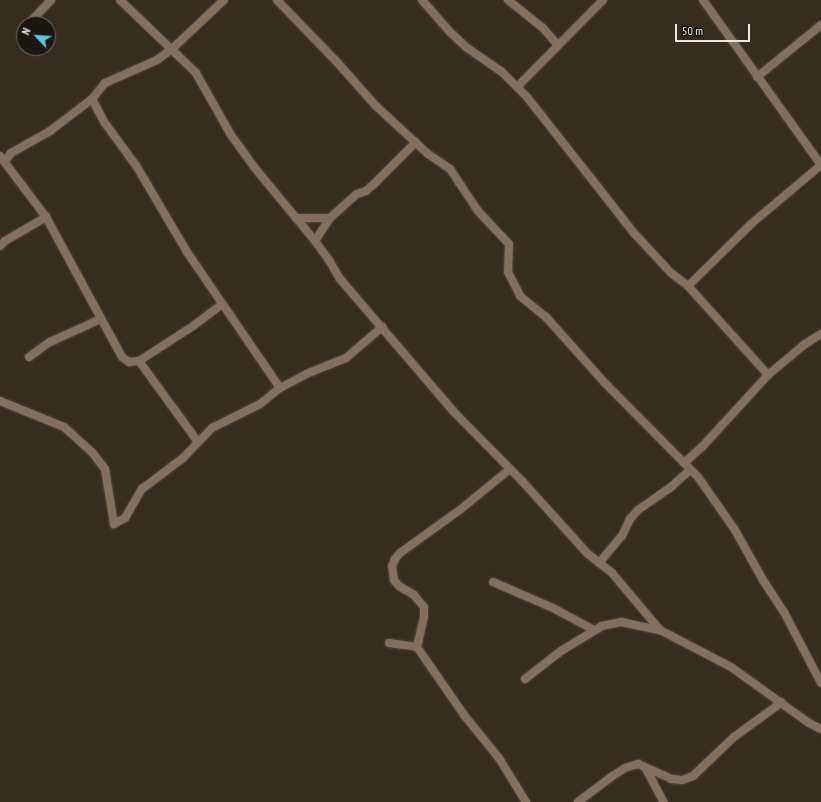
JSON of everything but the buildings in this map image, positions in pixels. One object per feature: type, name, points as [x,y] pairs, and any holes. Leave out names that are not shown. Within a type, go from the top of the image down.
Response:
[{"type":"street","points":[[36,16],[51,0]]},
{"type":"street","points":[[120,0],[196,73],[231,135],[254,167],[315,241],[329,260],[340,279],[453,411],[510,469],[566,531],[599,563],[612,573],[660,630]]},
{"type":"street","points":[[222,304],[193,326],[139,361],[129,362],[122,357],[46,217],[2,159],[50,131],[92,99],[106,83],[157,60],[172,49],[224,0]]},
{"type":"street","points":[[277,0],[336,61],[376,106],[450,170],[478,211],[509,244],[508,272],[520,296],[546,317],[604,382],[698,477],[735,530],[763,580],[784,612],[821,683]]},
{"type":"street","points":[[422,0],[450,32],[466,47],[502,72],[517,87],[605,194],[634,233],[671,273],[688,286],[768,375]]},
{"type":"street","points":[[508,0],[543,28],[558,44]]},
{"type":"street","points":[[517,87],[603,0]]},
{"type":"street","points":[[688,286],[751,224],[821,165],[702,0]]},
{"type":"street","points":[[758,77],[821,25]]},
{"type":"street","points":[[92,99],[105,123],[137,167],[187,252],[280,388]]},
{"type":"street","points":[[315,241],[330,218],[357,194],[366,191],[379,180],[416,142]]},
{"type":"street","points":[[0,246],[5,241],[46,217]]},
{"type":"street","points":[[296,218],[330,218]]},
{"type":"street","points":[[29,357],[50,342],[101,319]]},
{"type":"street","points":[[0,401],[64,427],[92,452],[105,469],[114,524],[124,518],[142,489],[183,458],[212,428],[260,404],[280,388],[306,374],[346,358],[382,327]]},
{"type":"street","points":[[684,463],[702,447],[768,375],[805,344],[821,334]]},
{"type":"street","points":[[139,361],[198,442]]},
{"type":"street","points":[[417,647],[424,617],[424,607],[414,595],[398,586],[394,580],[392,566],[395,559],[400,553],[461,509],[510,469]]},
{"type":"street","points":[[599,563],[622,536],[630,519],[638,510],[670,487],[690,470]]},
{"type":"street","points":[[493,582],[553,608],[594,630]]},
{"type":"street","points":[[525,679],[549,660],[594,630],[612,623],[621,622],[660,630],[731,667],[782,702],[809,723],[821,729]]},
{"type":"street","points":[[389,643],[417,647],[464,715],[499,758],[526,802]]},
{"type":"street","points":[[578,802],[625,768],[638,764],[672,779],[682,780],[693,776],[734,737],[782,702]]},
{"type":"street","points":[[645,767],[664,802]]}]
